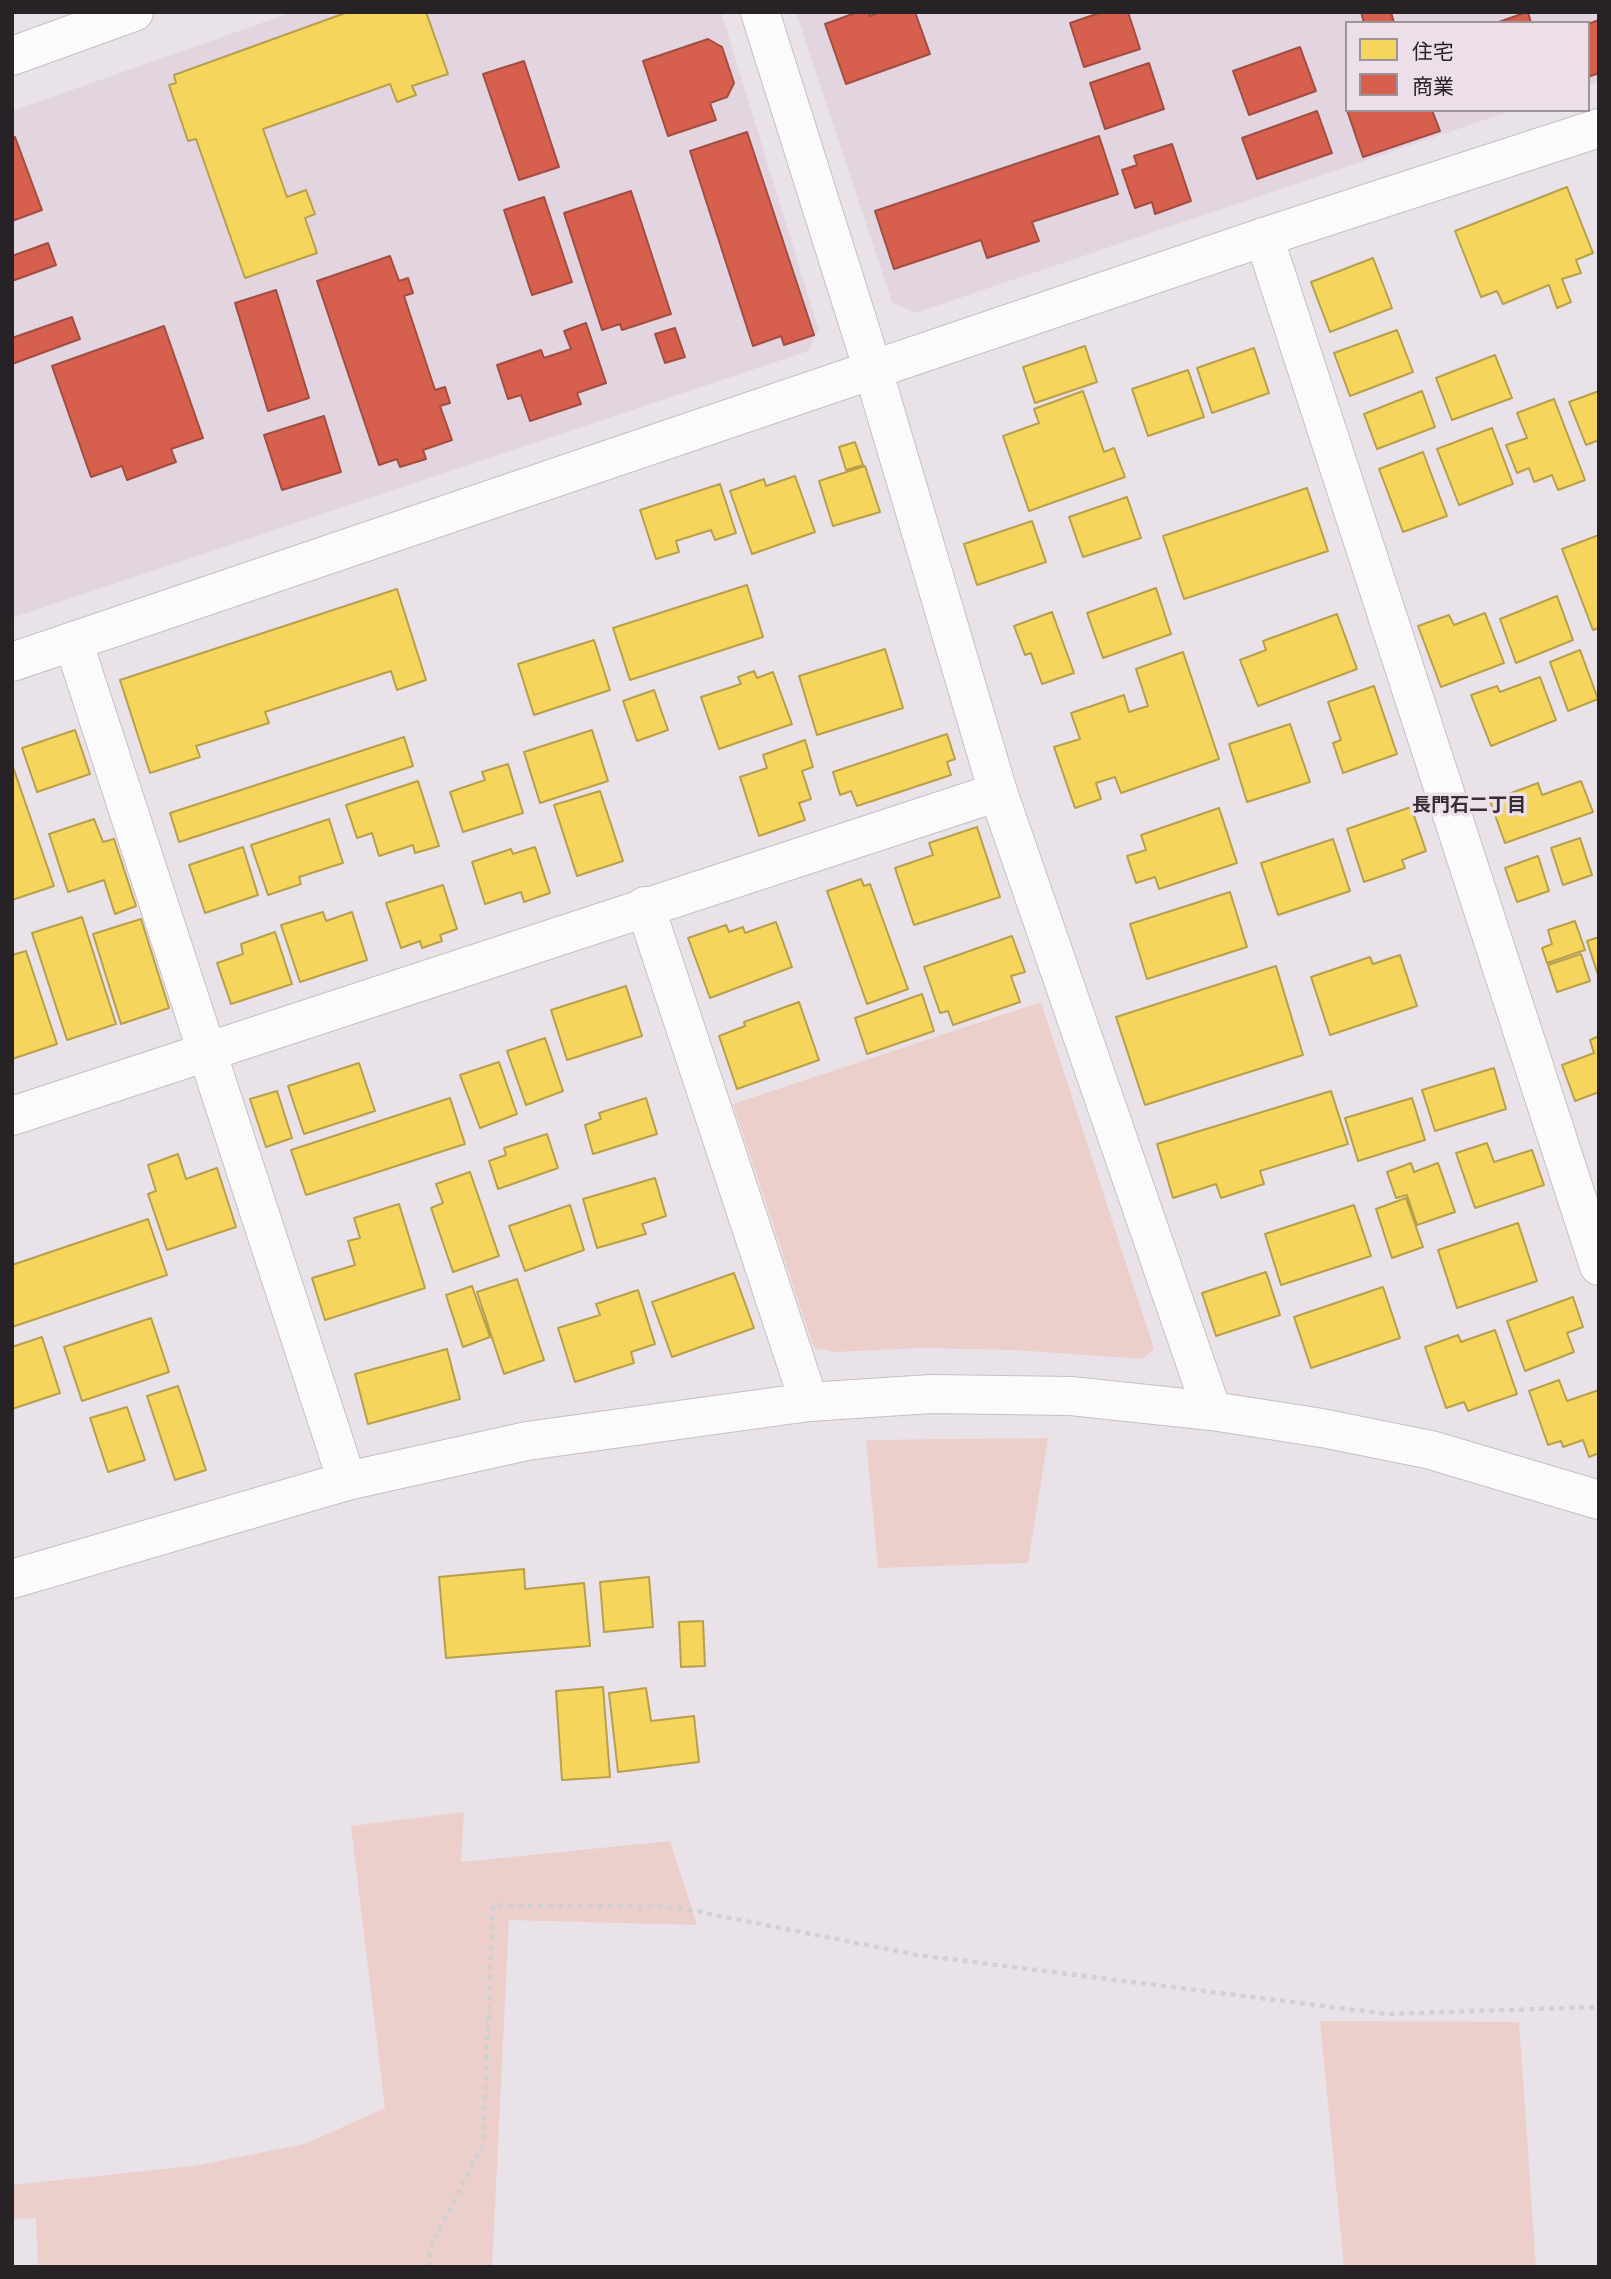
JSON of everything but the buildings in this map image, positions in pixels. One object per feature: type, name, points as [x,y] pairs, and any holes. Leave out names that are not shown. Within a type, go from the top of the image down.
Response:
[{"type":"street","points":[[12,56],[134,12]]},
{"type":"street","points":[[760,12],[873,370],[998,792],[1212,1411]]},
{"type":"street","points":[[12,662],[1264,237],[1599,128]]},
{"type":"street","points":[[1264,237],[1599,1266]]},
{"type":"street","points":[[73,641],[347,1481]]},
{"type":"street","points":[[12,1116],[998,792]]},
{"type":"street","points":[[645,906],[809,1402]]},
{"type":"street","points":[[12,1579],[347,1481],[527,1441],[809,1402],[930,1394],[1058,1396],[1212,1411],[1322,1428],[1431,1450],[1599,1500]]},
{"type":"path","points":[[430,2267],[429,2250],[483,2145],[493,1905],[675,1907],[917,1955],[1387,2014],[1599,2007]]},
{"type":"shaded area","points":[[293,12],[721,12],[819,331],[808,351],[12,618],[12,111]]},
{"type":"shaded area","points":[[796,12],[1599,12],[1599,82],[1590,84],[1590,21],[1345,21],[1345,112],[1508,112],[915,313],[892,302]]},
{"type":"shaded area","points":[[1041,1002],[1154,1349],[1142,1359],[1014,1350],[921,1348],[835,1352],[814,1348],[733,1104]]},
{"type":"shaded area","points":[[1048,1438],[1028,1563],[878,1568],[866,1440]]},
{"type":"shaded area","points":[[464,1812],[461,1862],[670,1841],[697,1925],[509,1920],[492,2267],[38,2267],[36,2218],[12,2219],[12,2185],[193,2166],[305,2144],[385,2108],[351,1826]]},
{"type":"shaded area","points":[[1320,2021],[1519,2022],[1536,2267],[1344,2267]]},
{"type":"district","name":"長門石二丁目","points":[[1469,806]]}]
